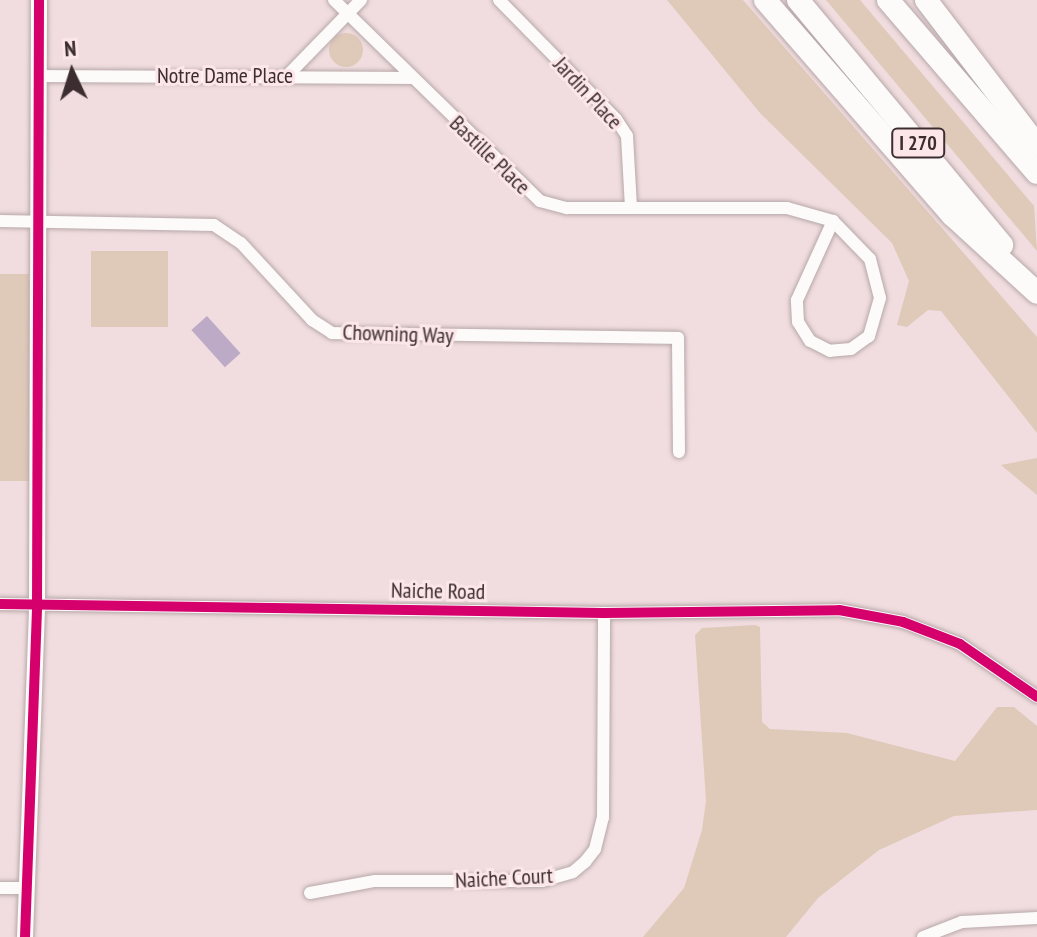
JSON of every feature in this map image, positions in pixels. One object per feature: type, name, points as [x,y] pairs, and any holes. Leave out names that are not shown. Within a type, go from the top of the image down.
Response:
[{"type":"highway","points":[[765,0],[952,215],[1037,293]]},
{"type":"highway","name":"I 270","points":[[798,0],[1037,287]]},
{"type":"highway","points":[[888,0],[1037,173]]},
{"type":"highway","points":[[926,0],[1037,145]]},
{"type":"street","points":[[25,937],[37,604],[39,0]]},
{"type":"street","name":"Bastille Place","points":[[334,0],[540,201],[567,208],[787,208],[833,221],[870,259],[880,298],[869,336],[851,349],[830,351],[804,332],[797,300],[833,221]]},
{"type":"street","points":[[287,76],[361,0]]},
{"type":"street","name":"Jardin Place","points":[[499,0],[622,128],[630,156],[631,207]]},
{"type":"street","name":"Notre Dame Place","points":[[39,76],[411,78]]},
{"type":"street","name":"Chowning Way","points":[[0,221],[214,225],[241,243],[312,320],[332,333],[678,338],[679,452]]},
{"type":"street","name":"Naiche Road","points":[[0,604],[604,613],[839,610],[903,622],[960,644],[1037,697]]},
{"type":"street","name":"Naiche Court","points":[[310,893],[375,881],[542,881],[573,872],[585,862],[595,849],[603,818],[604,613]]},
{"type":"street","points":[[0,888],[27,888]]},
{"type":"street","points":[[923,937],[962,922],[1037,918]]},
{"type":"shaded area","points":[[667,0],[743,0],[1037,337],[1037,433],[941,311],[928,310],[907,327],[897,325],[909,281],[892,243],[760,113]]},
{"type":"shaded area","points":[[826,0],[860,0],[1034,206],[1037,251]]},
{"type":"shaded area","points":[[346,33],[358,38],[363,50],[358,62],[346,67],[334,62],[329,50],[334,38]]},
{"type":"shaded area","points":[[91,251],[168,251],[168,327],[91,327]]},
{"type":"shaded area","points":[[0,274],[29,274],[29,481],[0,481]]},
{"type":"shaded area","points":[[207,316],[240,353],[225,367],[191,330]]},
{"type":"shaded area","points":[[1037,458],[1037,495],[1001,465]]},
{"type":"shaded area","points":[[760,627],[762,722],[770,729],[847,733],[955,761],[997,707],[1014,707],[1037,726],[1037,810],[954,816],[879,850],[818,898],[786,937],[643,937],[684,888],[702,830],[706,801],[695,635],[702,628]]},
{"type":"cycle path","points":[[25,937],[37,604],[39,0]]},
{"type":"cycle path","points":[[0,604],[604,613],[839,610],[903,622],[960,644],[1037,697]]}]
